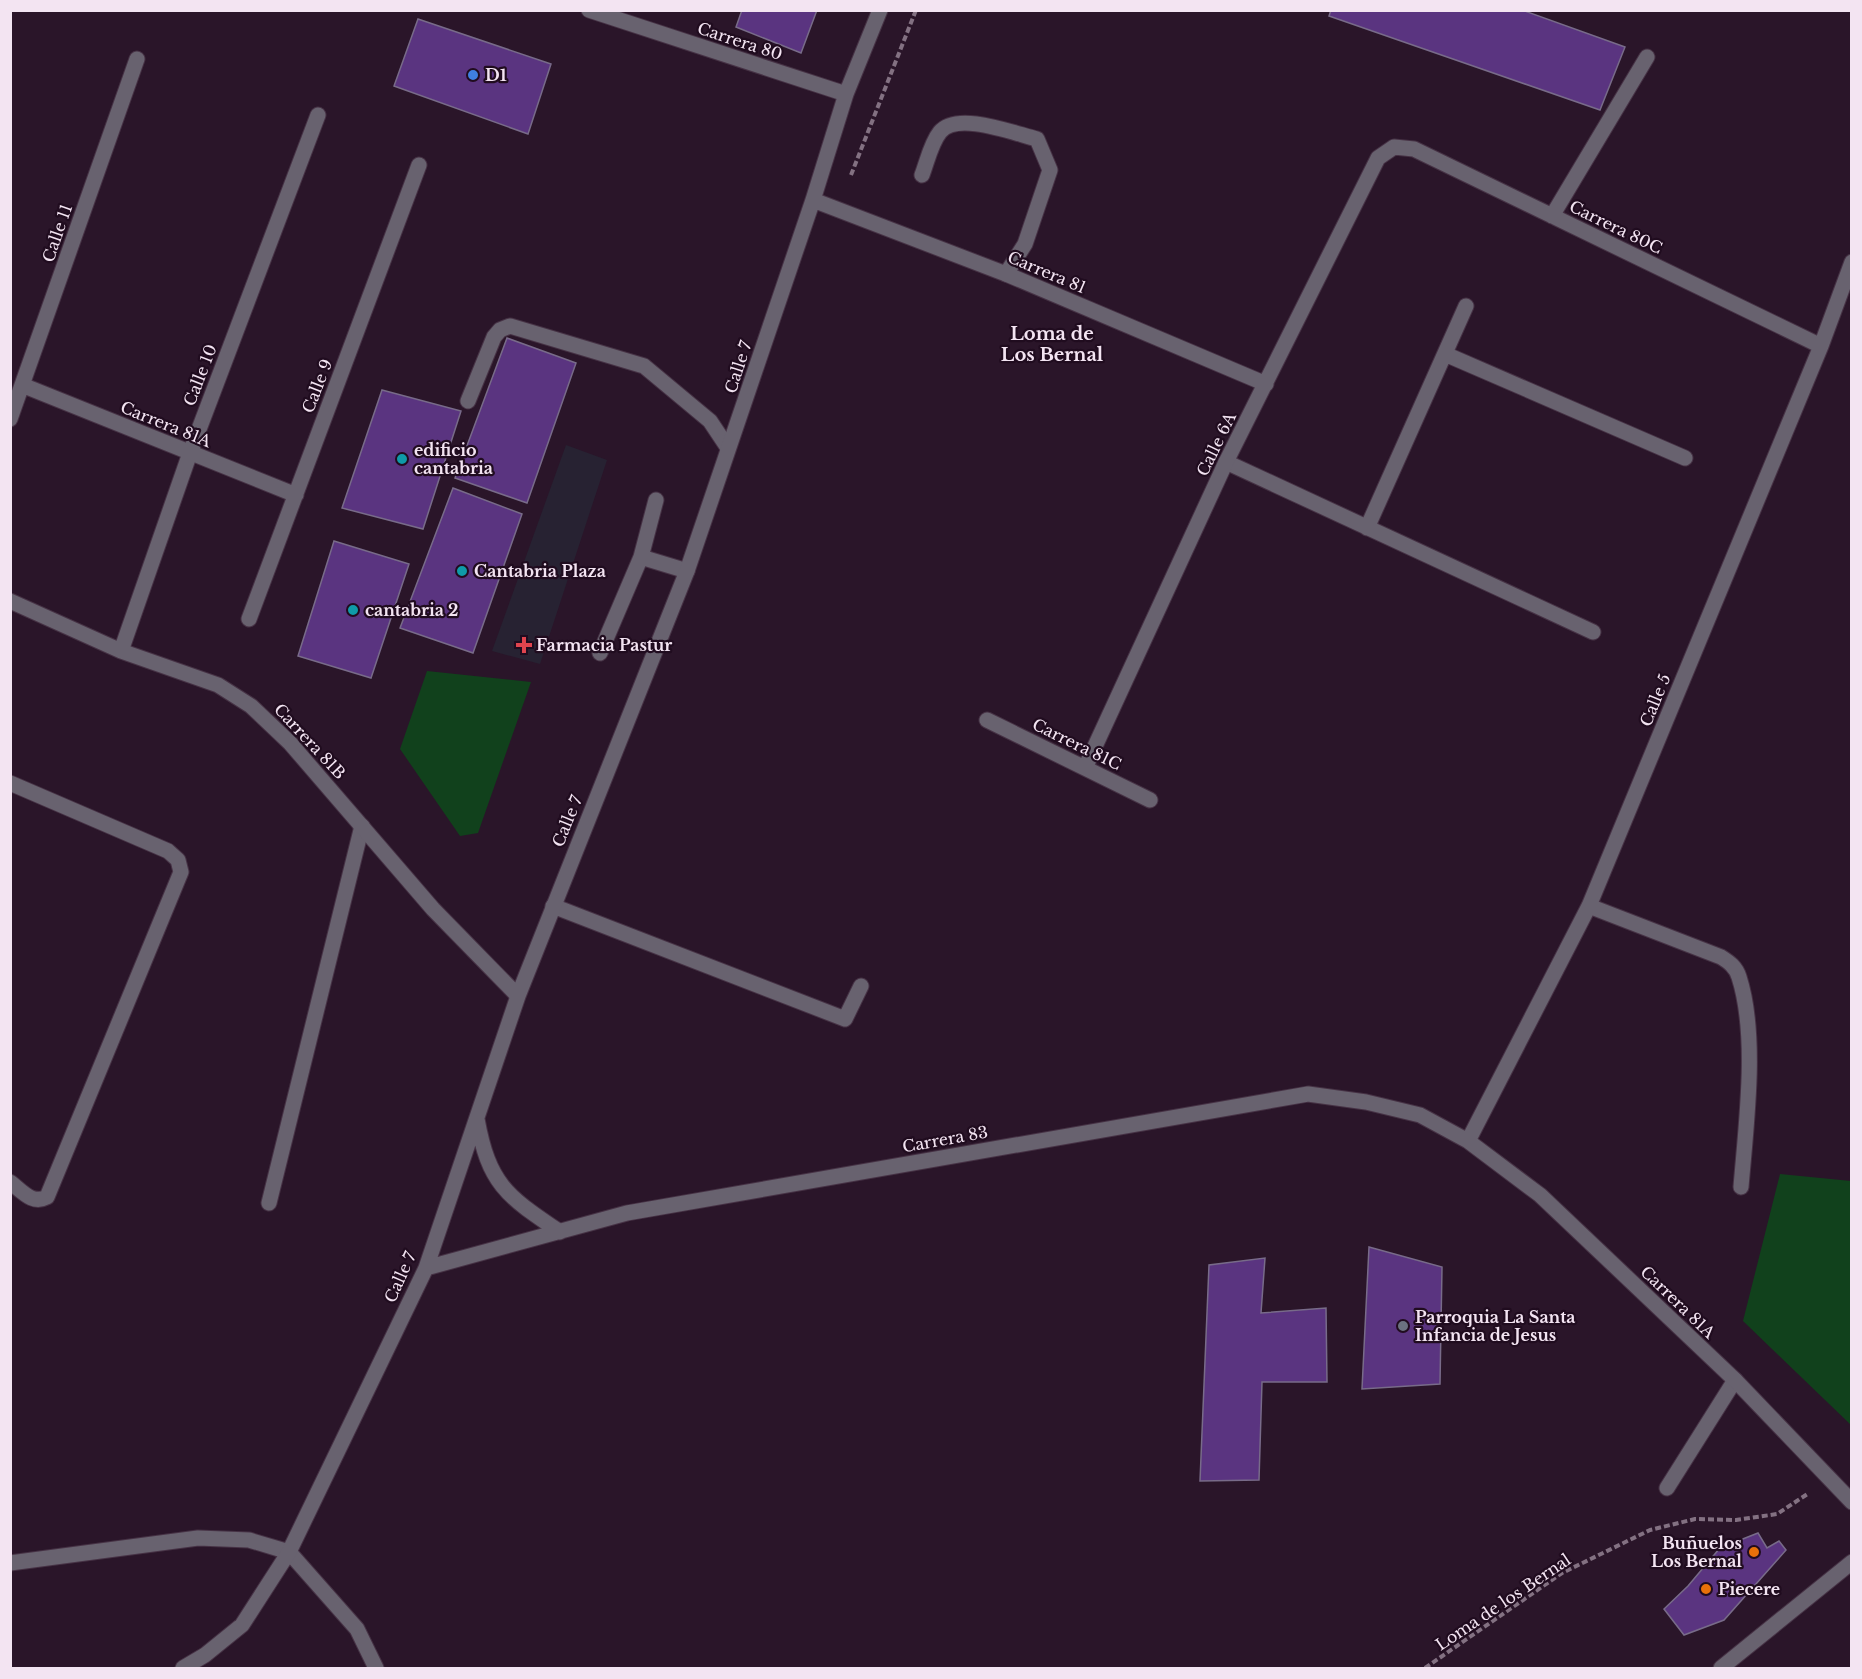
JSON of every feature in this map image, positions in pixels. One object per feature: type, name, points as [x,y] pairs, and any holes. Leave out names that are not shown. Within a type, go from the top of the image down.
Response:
[{"type":"street","name":"Carrera 80","points":[[589,10],[846,94]]},
{"type":"street","name":"Calle 7","points":[[183,1668],[205,1655],[242,1625],[289,1552],[426,1268],[518,996],[687,571],[813,200],[846,94],[880,10]]},
{"type":"street","points":[[1552,216],[1647,57]]},
{"type":"street","name":"Calle 11","points":[[10,419],[137,59]]},
{"type":"street","name":"Calle 10","points":[[121,651],[190,453],[318,115]]},
{"type":"street","points":[[922,175],[938,133],[949,124],[968,123],[1037,139],[1050,170],[1025,244],[1006,274]]},
{"type":"street","name":"Carrera 80C","points":[[1394,147],[1414,149],[1821,346]]},
{"type":"street","name":"Calle 6A","points":[[1085,768],[1226,462],[1378,158],[1394,147]]},
{"type":"street","name":"Calle 9","points":[[249,619],[420,165]]},
{"type":"street","name":"Carrera 81","points":[[813,200],[1006,274],[1266,384]]},
{"type":"street","name":"Calle 5","points":[[1468,1141],[1589,906],[1821,346],[1851,262]]},
{"type":"street","points":[[1367,528],[1466,306]]},
{"type":"street","points":[[468,401],[495,337],[500,330],[510,326],[644,366],[710,421],[728,448]]},
{"type":"street","points":[[1445,354],[1685,458]]},
{"type":"street","name":"Carrera 81A","points":[[22,385],[296,495]]},
{"type":"street","points":[[1226,462],[1593,632]]},
{"type":"street","points":[[600,653],[641,557],[656,500]]},
{"type":"street","points":[[641,557],[687,571]]},
{"type":"street","name":"Carrera 81B","points":[[12,605],[121,651],[218,685],[251,706],[290,743],[433,909],[518,996]]},
{"type":"street","name":"Carrera 81C","points":[[987,720],[1150,800]]},
{"type":"street","points":[[10,783],[168,851],[178,860],[181,872],[46,1197],[33,1200],[10,1182]]},
{"type":"street","points":[[269,1203],[362,826]]},
{"type":"street","points":[[553,906],[845,1019],[861,986]]},
{"type":"street","points":[[1589,906],[1721,957],[1732,965],[1739,975],[1747,1019],[1748,1083],[1741,1187]]},
{"type":"street","name":"Carrera 83","points":[[426,1268],[627,1214],[1308,1094],[1366,1102],[1420,1115],[1468,1141]]},
{"type":"street","points":[[477,1117],[483,1153],[500,1185],[525,1208],[560,1232]]},
{"type":"street","name":"Carrera 81A","points":[[1468,1141],[1540,1195],[1735,1380],[1851,1502]]},
{"type":"street","points":[[1667,1488],[1735,1380]]},
{"type":"street","points":[[10,1563],[198,1538],[249,1540],[289,1552],[357,1629],[376,1668]]},
{"type":"street","points":[[1721,1668],[1851,1562]]},
{"type":"path","points":[[837,209],[916,10]]},
{"type":"path","name":"Loma de los Bernal","points":[[1425,1668],[1562,1573],[1650,1530],[1695,1519],[1736,1520],[1777,1514],[1808,1493],[1831,1482]]},
{"type":"shaded area","name":"Cantabria Plaza","points":[[566,445],[607,460],[540,664],[492,651]]},
{"type":"green space","points":[[427,671],[531,682],[478,833],[460,836],[400,749]]},
{"type":"green space","points":[[1780,1174],[1851,1181],[1851,1425],[1743,1321]]},
{"type":"building","points":[[742,10],[817,10],[801,53],[736,27]]},
{"type":"building","points":[[1331,10],[1522,10],[1625,47],[1600,110],[1329,16]]},
{"type":"building","name":"D1","points":[[418,19],[551,64],[528,134],[394,86]]},
{"type":"building","points":[[507,338],[576,363],[527,503],[455,478]]},
{"type":"building","name":"edificio cantabria","points":[[382,390],[461,411],[423,529],[342,508]]},
{"type":"building","name":"Cantabria Plaza","points":[[453,488],[522,514],[473,653],[400,628]]},
{"type":"building","name":"cantabria 2","points":[[334,541],[409,564],[371,678],[298,656]]},
{"type":"building","name":"Parroquia La Santa Infancia de Jesus","points":[[1369,1247],[1442,1267],[1440,1384],[1362,1389]]},
{"type":"building","points":[[1265,1258],[1261,1313],[1326,1308],[1327,1382],[1262,1382],[1259,1480],[1200,1481],[1209,1265]]},
{"type":"building","points":[[1758,1533],[1767,1548],[1779,1541],[1786,1550],[1724,1620],[1684,1635],[1664,1609],[1688,1586],[1720,1548]]},
{"type":"place","name":"D1","points":[[473,75]]},
{"type":"place","name":"edificio cantabria","points":[[402,459]]},
{"type":"place","name":"Cantabria Plaza","points":[[462,571]]},
{"type":"place","name":"cantabria 2","points":[[353,610]]},
{"type":"place","name":"Farmacia Pastur","points":[[524,645]]},
{"type":"place","name":"Parroquia La Santa Infancia de Jesus","points":[[1403,1326]]},
{"type":"place","name":"Buñuelos Los Bernal","points":[[1754,1552]]},
{"type":"place","name":"Piecere","points":[[1706,1589]]},
{"type":"district","name":"Loma de Los Bernal","points":[[1052,344]]}]
